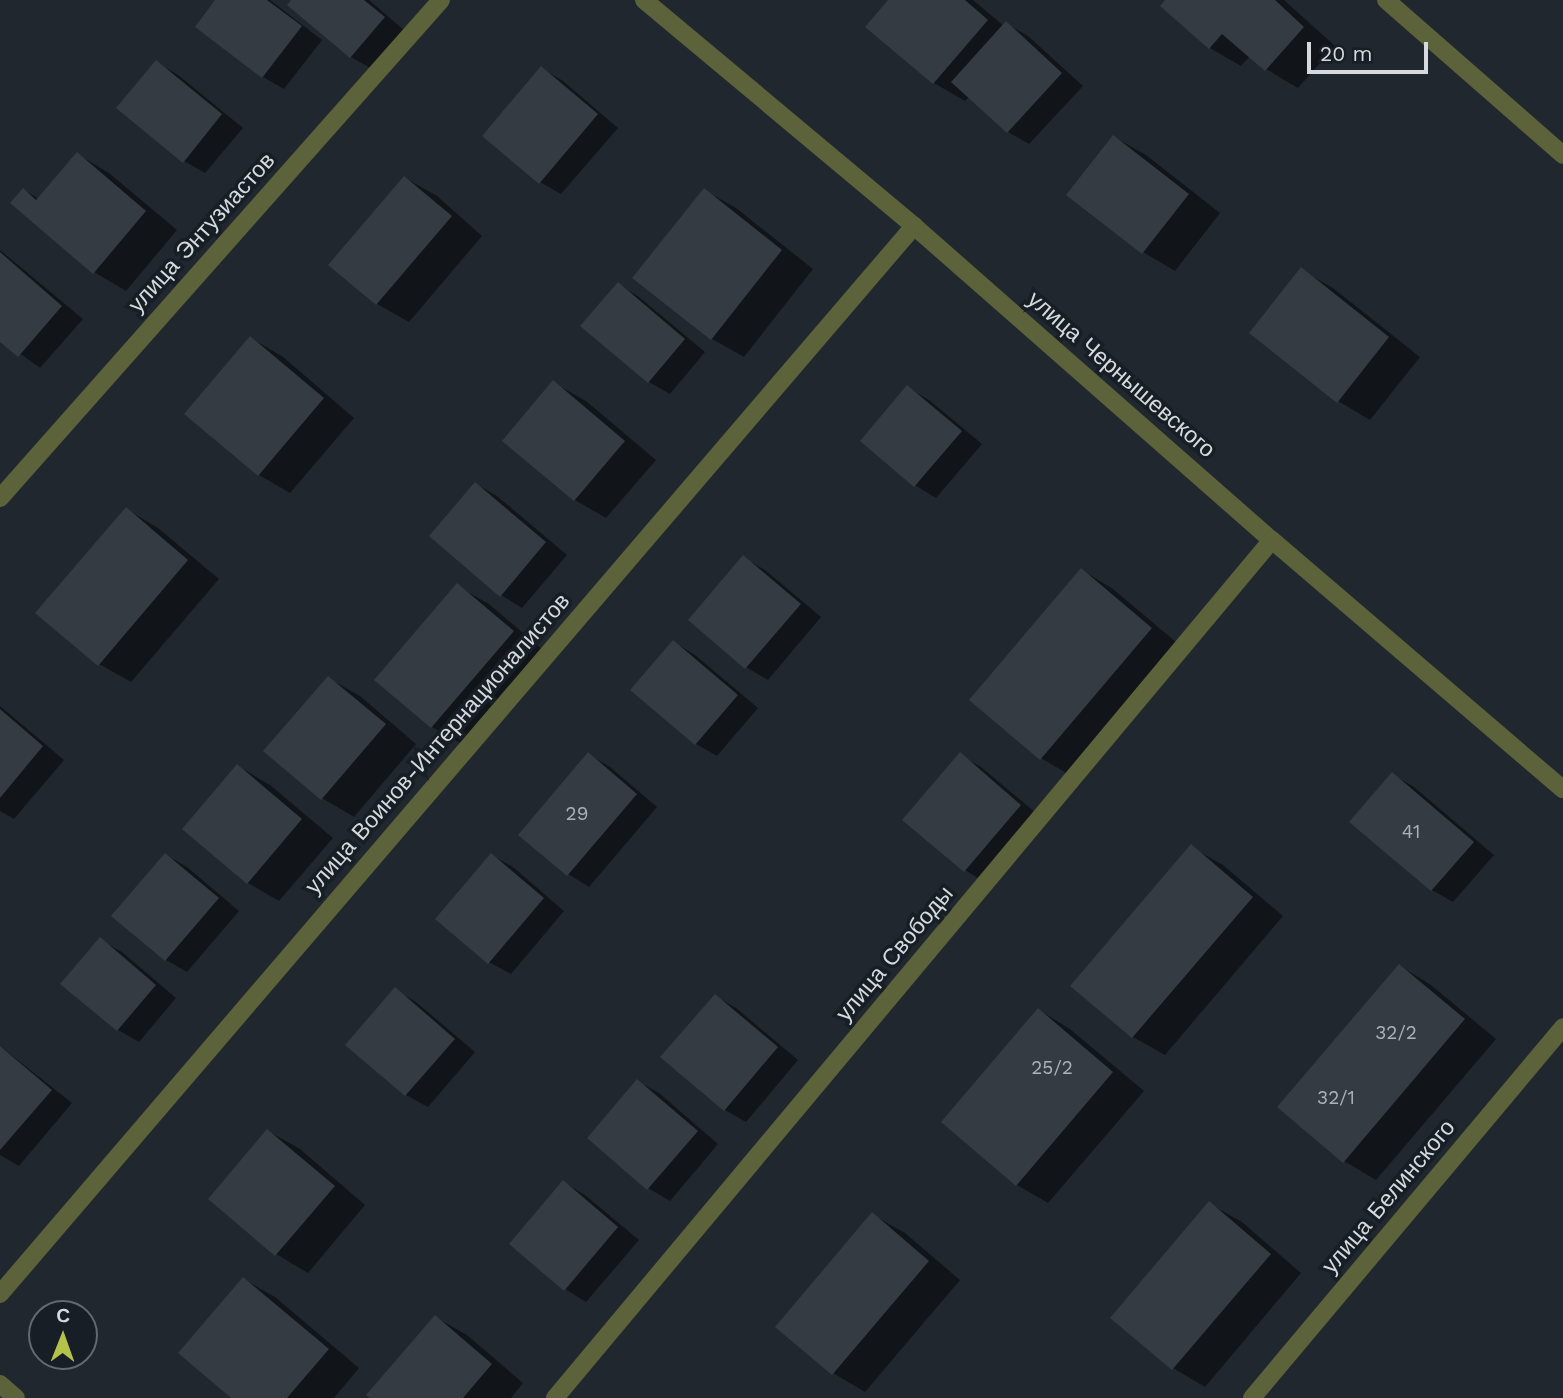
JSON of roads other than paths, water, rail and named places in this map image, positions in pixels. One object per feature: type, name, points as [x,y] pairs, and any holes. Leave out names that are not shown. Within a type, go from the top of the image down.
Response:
[{"type":"street","name":"улица Энтузиастов","points":[[0,498],[441,0]]},
{"type":"street","name":"улица Чернышевского","points":[[644,0],[914,226],[1272,540],[1563,789]]},
{"type":"street","points":[[1386,0],[1563,155]]},
{"type":"street","name":"улица Воинов-Интернационалистов","points":[[0,1294],[914,226]]},
{"type":"street","name":"улица Свободы","points":[[555,1398],[1272,540]]},
{"type":"street","name":"улица Белинского","points":[[1252,1398],[1563,1027]]},
{"type":"street","points":[[0,1384],[16,1398]]}]
